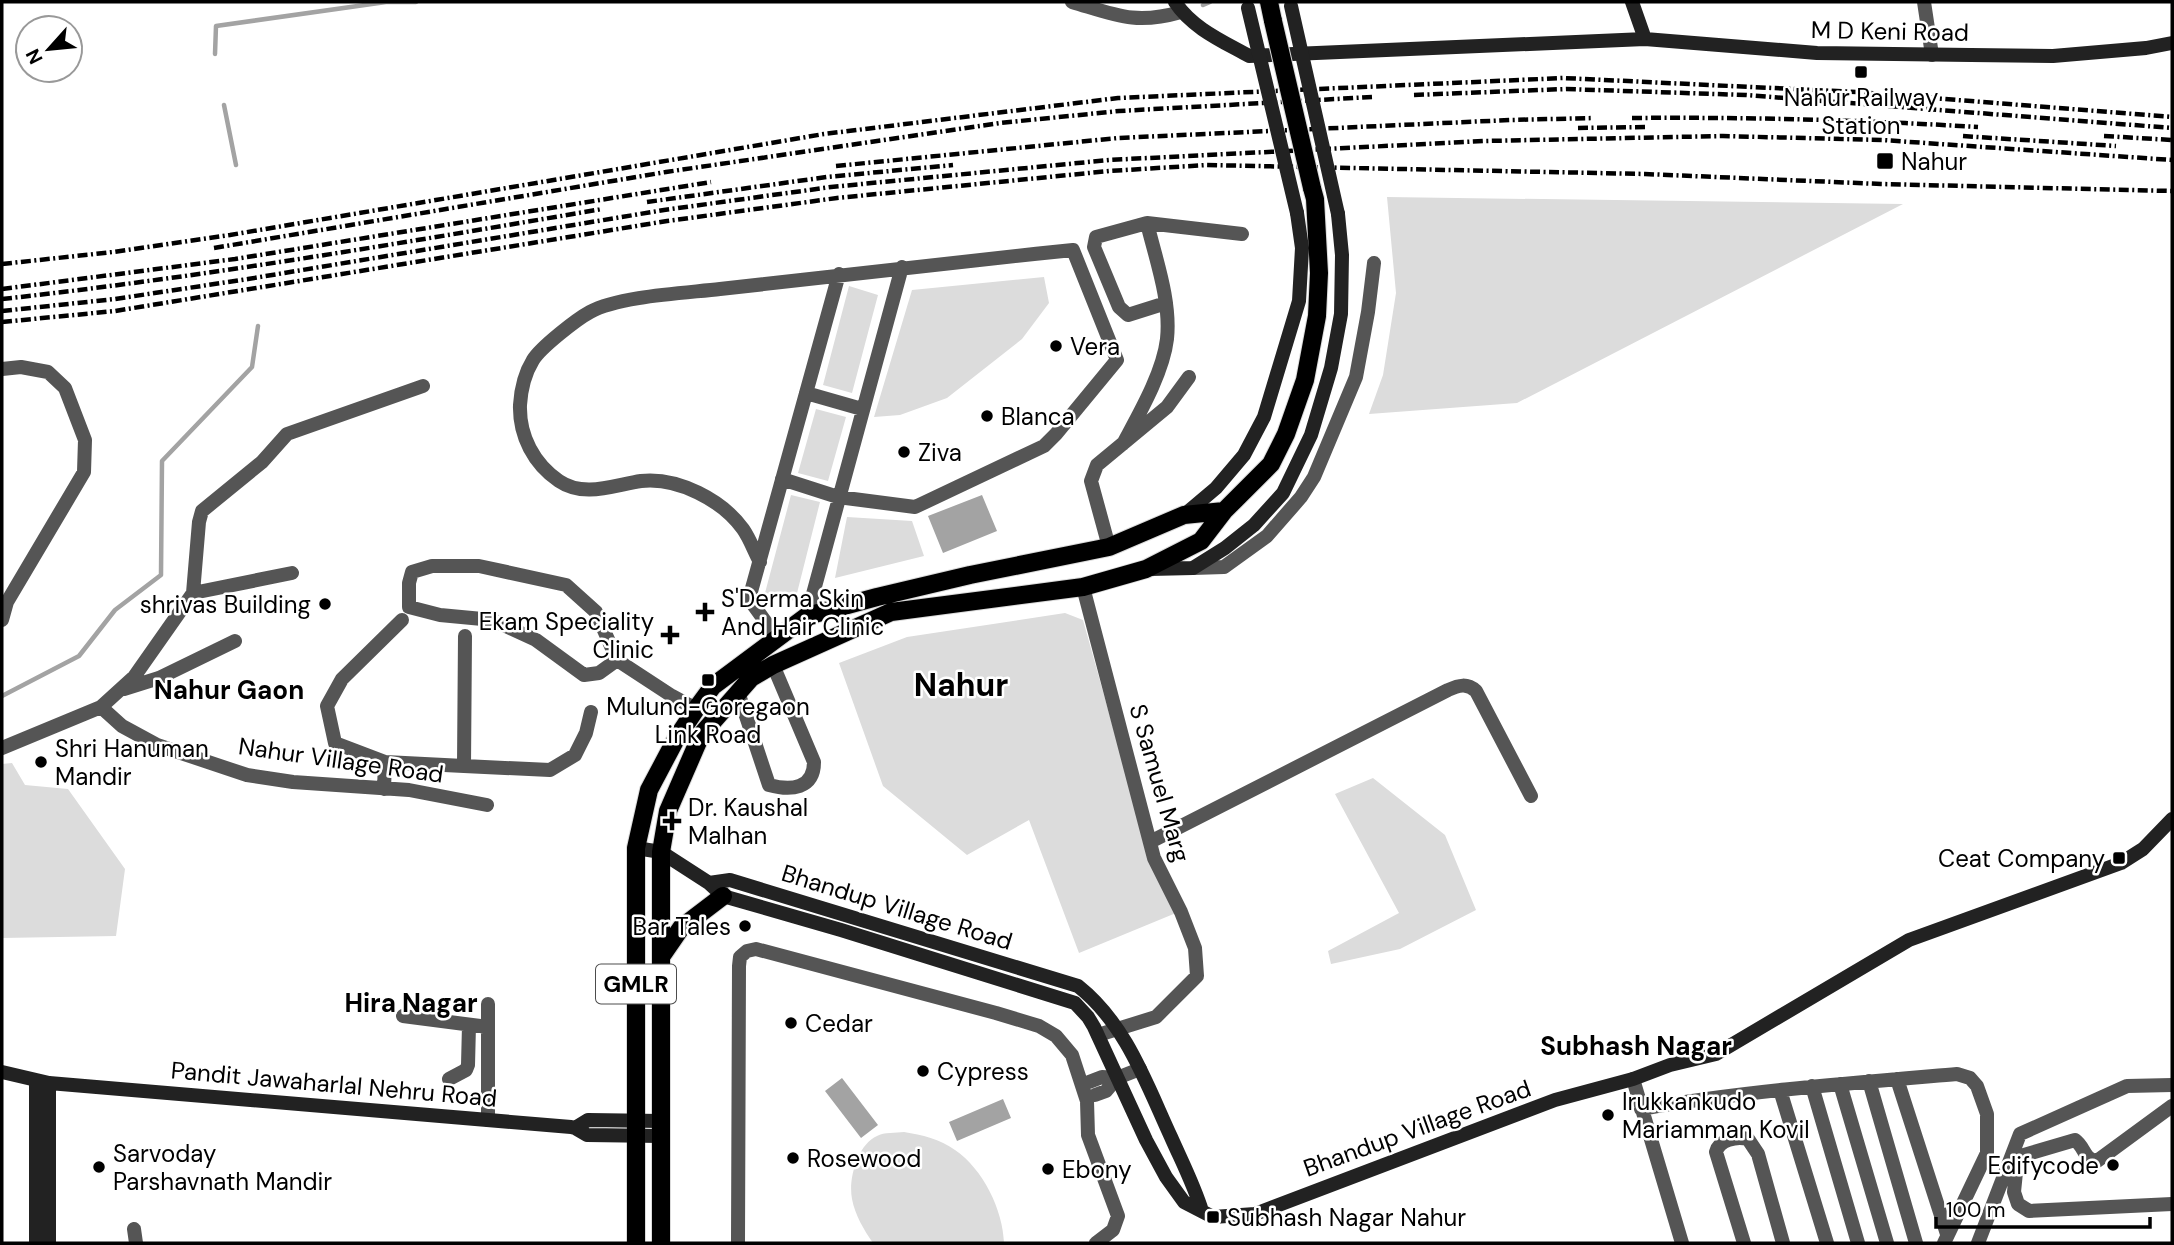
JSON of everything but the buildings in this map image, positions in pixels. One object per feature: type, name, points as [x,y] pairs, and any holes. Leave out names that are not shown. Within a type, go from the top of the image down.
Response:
[{"type":"main road","points":[[1224,511],[1270,464],[1286,434],[1305,380],[1317,316],[1319,274],[1315,199],[1269,2]]},
{"type":"main road","name":"GMLR","points":[[636,1243],[636,848],[649,790],[676,739],[713,686],[807,616],[970,575],[1108,547],[1184,516],[1224,511]]},
{"type":"main road","name":"GMLR","points":[[661,1243],[661,852],[668,811],[701,735],[751,678],[773,665],[891,612],[1083,587],[1146,569],[1201,541],[1224,511]]},
{"type":"main road","points":[[661,957],[681,928],[723,896]]},
{"type":"street","points":[[1072,2],[1130,19],[1160,18],[1177,5]]},
{"type":"street","points":[[1924,2],[1932,55]]},
{"type":"street","points":[[1193,568],[1254,525],[1283,493],[1311,435],[1331,369],[1340,314],[1342,255],[1338,214],[1291,4]]},
{"type":"street","points":[[1634,4],[1645,39]]},
{"type":"street","name":"M D Keni Road","points":[[1177,5],[1206,32],[1250,55],[1645,39],[1817,53],[2053,56],[2146,48],[2172,43]]},
{"type":"street","points":[[1184,516],[1216,488],[1244,455],[1264,417],[1299,301],[1302,248],[1297,213],[1247,5]]},
{"type":"street","points":[[1123,444],[1145,401],[1167,341],[1166,303],[1147,223]]},
{"type":"street","points":[[1166,303],[1128,315],[1119,307],[1094,247],[1096,237],[1147,223],[1242,234]]},
{"type":"street","points":[[760,562],[743,529],[716,502],[682,486],[645,481],[585,491],[562,483],[541,468],[529,449],[520,414],[521,389],[534,358],[562,332],[591,311],[630,300],[839,274],[1073,250],[1117,360],[1056,434],[1037,449],[915,507],[838,497],[782,479]]},
{"type":"street","points":[[1146,569],[1224,567],[1267,536],[1301,497],[1314,477],[1356,377],[1374,263]]},
{"type":"street","points":[[807,616],[902,267]]},
{"type":"street","points":[[778,639],[749,599],[839,274]]},
{"type":"street","points":[[2,369],[21,367],[48,372],[65,387],[85,440],[83,472],[7,602],[2,620]]},
{"type":"street","points":[[1108,547],[1091,481],[1097,465],[1167,407],[1189,377]]},
{"type":"street","points":[[2,748],[102,707],[134,677],[193,593],[202,511],[262,462],[286,433],[423,386]]},
{"type":"street","points":[[806,393],[862,409]]},
{"type":"street","points":[[617,660],[599,673],[584,675],[536,640],[493,620],[440,615],[409,607],[412,572],[432,566],[480,566],[566,585],[596,612],[617,660],[696,709]]},
{"type":"street","points":[[193,593],[292,573]]},
{"type":"street","name":"S Samuel Marg","points":[[1083,587],[1154,858],[1195,948],[1197,976],[1156,1017],[1098,1035]]},
{"type":"street","points":[[401,620],[342,679],[327,706],[335,743],[385,762],[550,770],[575,755],[586,733],[591,712]]},
{"type":"street","points":[[464,766],[465,636]]},
{"type":"street","points":[[119,691],[159,678],[235,641]]},
{"type":"street","points":[[738,692],[769,785],[781,789],[796,788],[810,780],[814,762],[773,665]]},
{"type":"street","points":[[1150,842],[1448,690],[1463,685],[1471,686],[1476,691],[1531,796]]},
{"type":"street","name":"Nahur Village Road","points":[[102,707],[122,726],[157,745],[247,775],[293,782],[409,790],[487,805]]},
{"type":"street","points":[[384,789],[385,762]]},
{"type":"street","name":"Bhandup Village Road","points":[[709,883],[730,880],[1078,986],[1093,998],[1119,1030],[1195,1187],[1202,1211],[1213,1217],[1255,1214],[1555,1100],[1633,1079],[1670,1065],[1716,1055],[1909,940],[2121,863],[2143,849],[2172,819]]},
{"type":"street","points":[[636,848],[661,852],[709,883],[723,896],[1075,1003],[1088,1017],[1098,1035],[1166,1177],[1184,1202],[1202,1211]]},
{"type":"street","points":[[785,914],[790,898]]},
{"type":"street","points":[[841,930],[845,914]]},
{"type":"street","points":[[876,941],[881,925]]},
{"type":"street","points":[[944,962],[948,946]]},
{"type":"street","points":[[738,1243],[739,966],[740,957],[747,951],[756,949],[1039,1026],[1063,1042],[1072,1055],[1087,1101],[1088,1135],[1118,1216],[1113,1230],[1096,1243]]},
{"type":"street","points":[[1010,983],[1016,967]]},
{"type":"street","points":[[1052,996],[1056,979]]},
{"type":"street","points":[[488,1004],[488,1120]]},
{"type":"street","points":[[402,1016],[488,1027]]},
{"type":"street","points":[[449,1079],[466,1070],[468,1065],[469,1025]]},
{"type":"street","points":[[468,1065],[488,1067]]},
{"type":"street","points":[[1092,1089],[1106,1091],[1117,1078],[1140,1069]]},
{"type":"street","name":"Pandit Jawaharlal Nehru Road","points":[[2,1072],[43,1081],[575,1128],[587,1135],[636,1128]]},
{"type":"street","points":[[1641,1109],[1702,1098],[1812,1086],[1957,1074],[1970,1078],[1977,1086],[1987,1114],[1987,1153],[1946,1238]]},
{"type":"street","points":[[1633,1079],[1682,1243]]},
{"type":"street","points":[[1897,1079],[1946,1238]]},
{"type":"street","points":[[43,1081],[43,1212],[49,1243]]},
{"type":"street","points":[[1870,1081],[1916,1243]]},
{"type":"street","points":[[1840,1084],[1887,1243]]},
{"type":"street","points":[[1978,1243],[2020,1133],[2127,1086],[2172,1085]]},
{"type":"street","points":[[1812,1086],[1858,1243]]},
{"type":"street","points":[[1780,1090],[1826,1243]]},
{"type":"street","points":[[2170,1200],[2029,1212],[2018,1204],[2014,1192],[2017,1162],[2024,1155],[2075,1140],[2081,1144],[2084,1155],[2097,1161],[2172,1105]]},
{"type":"street","points":[[636,1128],[661,1128]]},
{"type":"street","points":[[1744,1243],[1716,1152],[1723,1142],[1741,1137],[1748,1139],[1758,1154],[1783,1243]]},
{"type":"street","points":[[36,1243],[43,1212]]},
{"type":"shaded area","points":[[1387,197],[1903,204],[1517,403],[1369,414],[1383,375],[1396,293]]},
{"type":"shaded area","points":[[1044,277],[1049,303],[1022,339],[947,398],[900,415],[874,417],[912,290]]},
{"type":"shaded area","points":[[849,286],[878,295],[852,393],[823,385]]},
{"type":"shaded area","points":[[816,409],[846,417],[828,481],[798,473]]},
{"type":"shaded area","points":[[791,495],[820,502],[795,601],[765,593]]},
{"type":"shaded area","points":[[982,495],[997,531],[943,553],[928,516]]},
{"type":"shaded area","points":[[847,517],[912,521],[924,556],[835,578]]},
{"type":"shaded area","points":[[1065,613],[1083,620],[1147,849],[1176,913],[1079,953],[1029,820],[967,855],[883,786],[839,663],[907,637]]},
{"type":"shaded area","points":[[12,763],[25,785],[68,789],[125,869],[116,936],[2,938],[2,764]]},
{"type":"shaded area","points":[[1373,778],[1445,835],[1476,910],[1400,949],[1331,964],[1328,951],[1399,913],[1335,794]]},
{"type":"shaded area","points":[[842,1078],[878,1125],[861,1138],[825,1091]]},
{"type":"shaded area","points":[[1003,1099],[1011,1118],[957,1141],[949,1122]]},
{"type":"shaded area","points":[[904,1132],[943,1143],[965,1158],[990,1191],[1000,1217],[1004,1243],[873,1243],[853,1205],[853,1172],[860,1154],[870,1140],[883,1134]]},
{"type":"waterway","points":[[215,54],[216,26],[386,2],[416,2]]},
{"type":"waterway","points":[[1203,5],[1210,2]]},
{"type":"waterway","points":[[224,105],[236,165]]},
{"type":"waterway","points":[[2,696],[79,656],[115,610],[161,575],[162,461],[252,367],[258,326]]},
{"type":"railway","points":[[2,264],[113,252],[230,235],[824,134],[1118,98],[1563,78],[1856,92],[2172,117]]},
{"type":"railway","points":[[1414,95],[1566,89],[1746,95],[2172,128]]},
{"type":"railway","points":[[214,248],[666,172],[1000,123],[1119,111],[1372,97]]},
{"type":"railway","points":[[836,166],[1118,138],[1594,118]]},
{"type":"railway","points":[[1632,118],[1892,122],[1978,127]]},
{"type":"railway","points":[[1578,128],[1648,127]]},
{"type":"railway","points":[[2,311],[115,299],[664,210],[831,187],[1109,160],[1484,141],[1723,136],[1882,140],[2172,160]]},
{"type":"railway","points":[[1963,136],[2116,146]]},
{"type":"railway","points":[[2104,136],[2172,140]]},
{"type":"railway","points":[[647,202],[827,177],[953,165]]},
{"type":"railway","points":[[2,322],[115,311],[667,221],[837,198],[1109,171],[1207,165],[1645,174],[1881,184],[2172,191]]},
{"type":"railway","points":[[2,289],[235,259],[711,182]]},
{"type":"railway","points":[[2,299],[227,270],[602,209]]},
{"type":"place","name":"Nahur Railway Station","points":[[1861,72]]},
{"type":"place","name":"Nahur","points":[[1885,161]]},
{"type":"place","name":"Vera","points":[[1056,346]]},
{"type":"place","name":"Blanca","points":[[987,416]]},
{"type":"place","name":"Ziva","points":[[904,452]]},
{"type":"place","name":"shrivas Building","points":[[325,604]]},
{"type":"place","name":"S'Derma Skin And Hair Clinic","points":[[705,612]]},
{"type":"place","name":"Ekam Speciality Clinic","points":[[670,635]]},
{"type":"place","name":"Mulund-Goregaon Link Road","points":[[708,680]]},
{"type":"place","name":"Shri Hanuman Mandir","points":[[41,762]]},
{"type":"place","name":"Dr. Kaushal Malhan","points":[[672,821]]},
{"type":"place","name":"Ceat Company","points":[[2119,858]]},
{"type":"place","name":"Bar Tales","points":[[745,926]]},
{"type":"place","name":"Cedar","points":[[791,1023]]},
{"type":"place","name":"Cypress","points":[[923,1071]]},
{"type":"place","name":"Irukkankudo Mariamman Kovil","points":[[1608,1115]]},
{"type":"place","name":"Rosewood","points":[[793,1158]]},
{"type":"place","name":"Edifycode","points":[[2113,1165]]},
{"type":"place","name":"Sarvoday Parshavnath Mandir","points":[[99,1167]]},
{"type":"place","name":"Ebony","points":[[1048,1169]]},
{"type":"place","name":"Subhash Nagar Nahur","points":[[1213,1217]]},
{"type":"district","name":"Nahur","points":[[961,685]]},
{"type":"district","name":"Nahur Gaon","points":[[229,690]]},
{"type":"district","name":"Hira Nagar","points":[[411,1003]]},
{"type":"district","name":"Subhash Nagar","points":[[1636,1046]]}]
